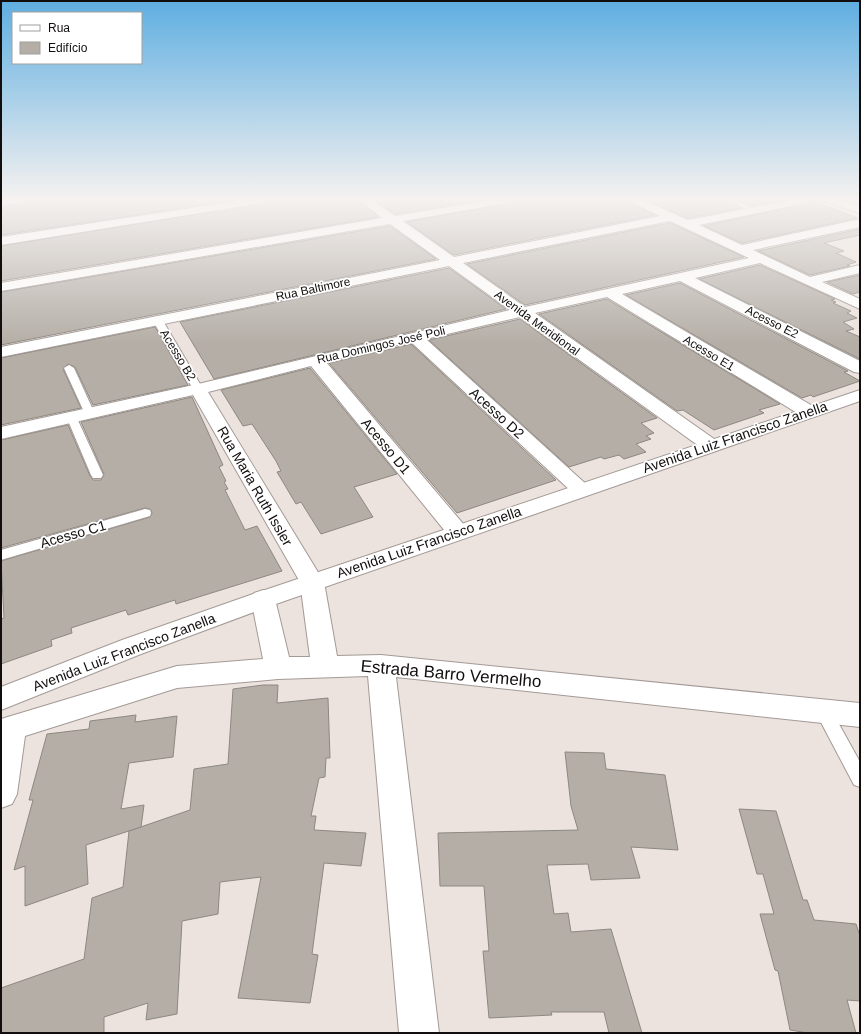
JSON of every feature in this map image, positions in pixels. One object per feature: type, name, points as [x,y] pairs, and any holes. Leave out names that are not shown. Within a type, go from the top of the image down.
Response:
[{"type":"street","points":[[1,287],[228,248]]},
{"type":"street","name":"Avenida Meridional","points":[[434,248],[710,445]]},
{"type":"street","name":"Rua Baltimore","points":[[1,352],[516,248]]},
{"type":"street","points":[[741,249],[860,304]]},
{"type":"street","name":"Rua Domingos José Poli","points":[[1,433],[89,412],[198,390],[315,360],[414,337],[762,259]]},
{"type":"street","points":[[809,281],[860,269]]},
{"type":"street","name":"Acesso E2","points":[[683,277],[860,368]]},
{"type":"street","name":"Acesso E1","points":[[610,293],[809,412]]},
{"type":"street","name":"Acesso D2","points":[[414,337],[580,489]]},
{"type":"street","name":"Acesso D1","points":[[315,360],[457,531]]},
{"type":"street","name":"Rua Maria Ruth Issler","points":[[198,390],[312,582]]},
{"type":"street","name":"Avenida Luiz Francisco Zanella","points":[[1,699],[50,678],[263,599],[457,531],[860,395]]},
{"type":"street","points":[[312,582],[325,666]]},
{"type":"street","points":[[263,599],[278,668]]},
{"type":"street","points":[[381,665],[419,1033]]},
{"type":"street","name":"Estrada Barro Vermelho","points":[[6,730],[177,677],[278,668],[381,665],[860,715]]},
{"type":"street","points":[[1,794],[6,730]]},
{"type":"lane","name":"Acesso B2","points":[[158,321],[198,390]]},
{"type":"lane","points":[[69,368],[89,412]]},
{"type":"lane","points":[[71,416],[97,475]]},
{"type":"lane","name":"Acesso C1","points":[[1,555],[145,513]]},
{"type":"lane","points":[[823,711],[860,779]]},
{"type":"building","points":[[1,248],[194,248],[1,281]]},
{"type":"building","points":[[259,248],[421,248],[436,259],[1,345],[1,292]]},
{"type":"building","points":[[444,248],[488,248],[454,255]]},
{"type":"building","points":[[545,248],[725,248],[744,257],[525,305],[467,264]]},
{"type":"building","points":[[771,248],[837,248],[844,251],[836,253],[856,262],[847,265],[850,266],[810,275],[758,251]]},
{"type":"building","points":[[760,265],[835,299],[831,300],[836,302],[833,303],[851,311],[847,313],[857,318],[843,322],[854,329],[846,331],[860,337],[860,359],[699,279]]},
{"type":"building","points":[[449,268],[506,309],[214,379],[180,322]]},
{"type":"building","points":[[860,275],[860,292],[853,294],[827,282]]},
{"type":"building","points":[[680,283],[848,371],[844,372],[860,381],[813,397],[811,395],[802,398],[626,295]]},
{"type":"building","points":[[607,299],[780,404],[759,410],[764,413],[714,430],[683,410],[677,411],[539,314]]},
{"type":"building","points":[[520,319],[657,418],[641,423],[654,433],[646,436],[651,439],[636,444],[646,452],[624,459],[619,455],[604,459],[601,457],[569,467],[429,340]]},
{"type":"building","points":[[155,327],[188,385],[93,405],[75,367],[68,364],[63,369],[81,408],[1,425],[1,358]]},
{"type":"building","points":[[411,344],[556,480],[457,513],[329,363]]},
{"type":"building","points":[[310,368],[397,474],[354,487],[373,517],[321,534],[301,502],[296,504],[277,472],[281,471],[276,461],[252,424],[243,426],[221,390]]},
{"type":"building","points":[[192,397],[223,465],[219,467],[226,481],[224,482],[228,489],[225,490],[245,530],[257,526],[282,571],[176,604],[175,600],[128,615],[126,610],[71,628],[72,633],[51,640],[52,646],[1,664],[1,619],[4,618],[1,561],[150,517],[152,513],[150,509],[145,508],[1,548],[1,440],[68,425],[90,476],[93,480],[101,480],[104,474],[81,422]]},
{"type":"building","points":[[263,685],[278,685],[277,703],[328,698],[330,758],[326,758],[325,777],[319,778],[311,816],[316,816],[314,830],[366,833],[361,866],[324,863],[312,954],[318,955],[310,1003],[238,998],[261,877],[220,882],[218,914],[182,921],[177,1014],[146,1020],[148,1003],[104,1017],[104,1033],[1,1033],[1,988],[84,959],[92,898],[123,887],[129,831],[190,810],[194,769],[228,764],[233,689]]},
{"type":"building","points":[[136,715],[135,722],[177,716],[173,757],[129,763],[121,809],[144,805],[141,827],[86,845],[88,884],[25,906],[25,866],[14,870],[33,800],[29,800],[47,734],[89,729],[90,721]]},
{"type":"building","points":[[565,752],[604,753],[606,769],[665,775],[678,850],[631,847],[640,878],[591,880],[588,864],[547,865],[554,914],[568,913],[571,932],[611,929],[642,1033],[609,1033],[604,1012],[551,1012],[552,1015],[489,1018],[483,951],[489,951],[484,886],[440,886],[438,833],[578,830],[571,806]]},
{"type":"building","points":[[739,809],[776,811],[803,900],[807,900],[814,920],[856,924],[860,936],[860,1001],[847,1000],[856,1033],[808,1033],[790,1030],[778,971],[775,970],[760,914],[774,914],[763,874],[757,874]]}]
